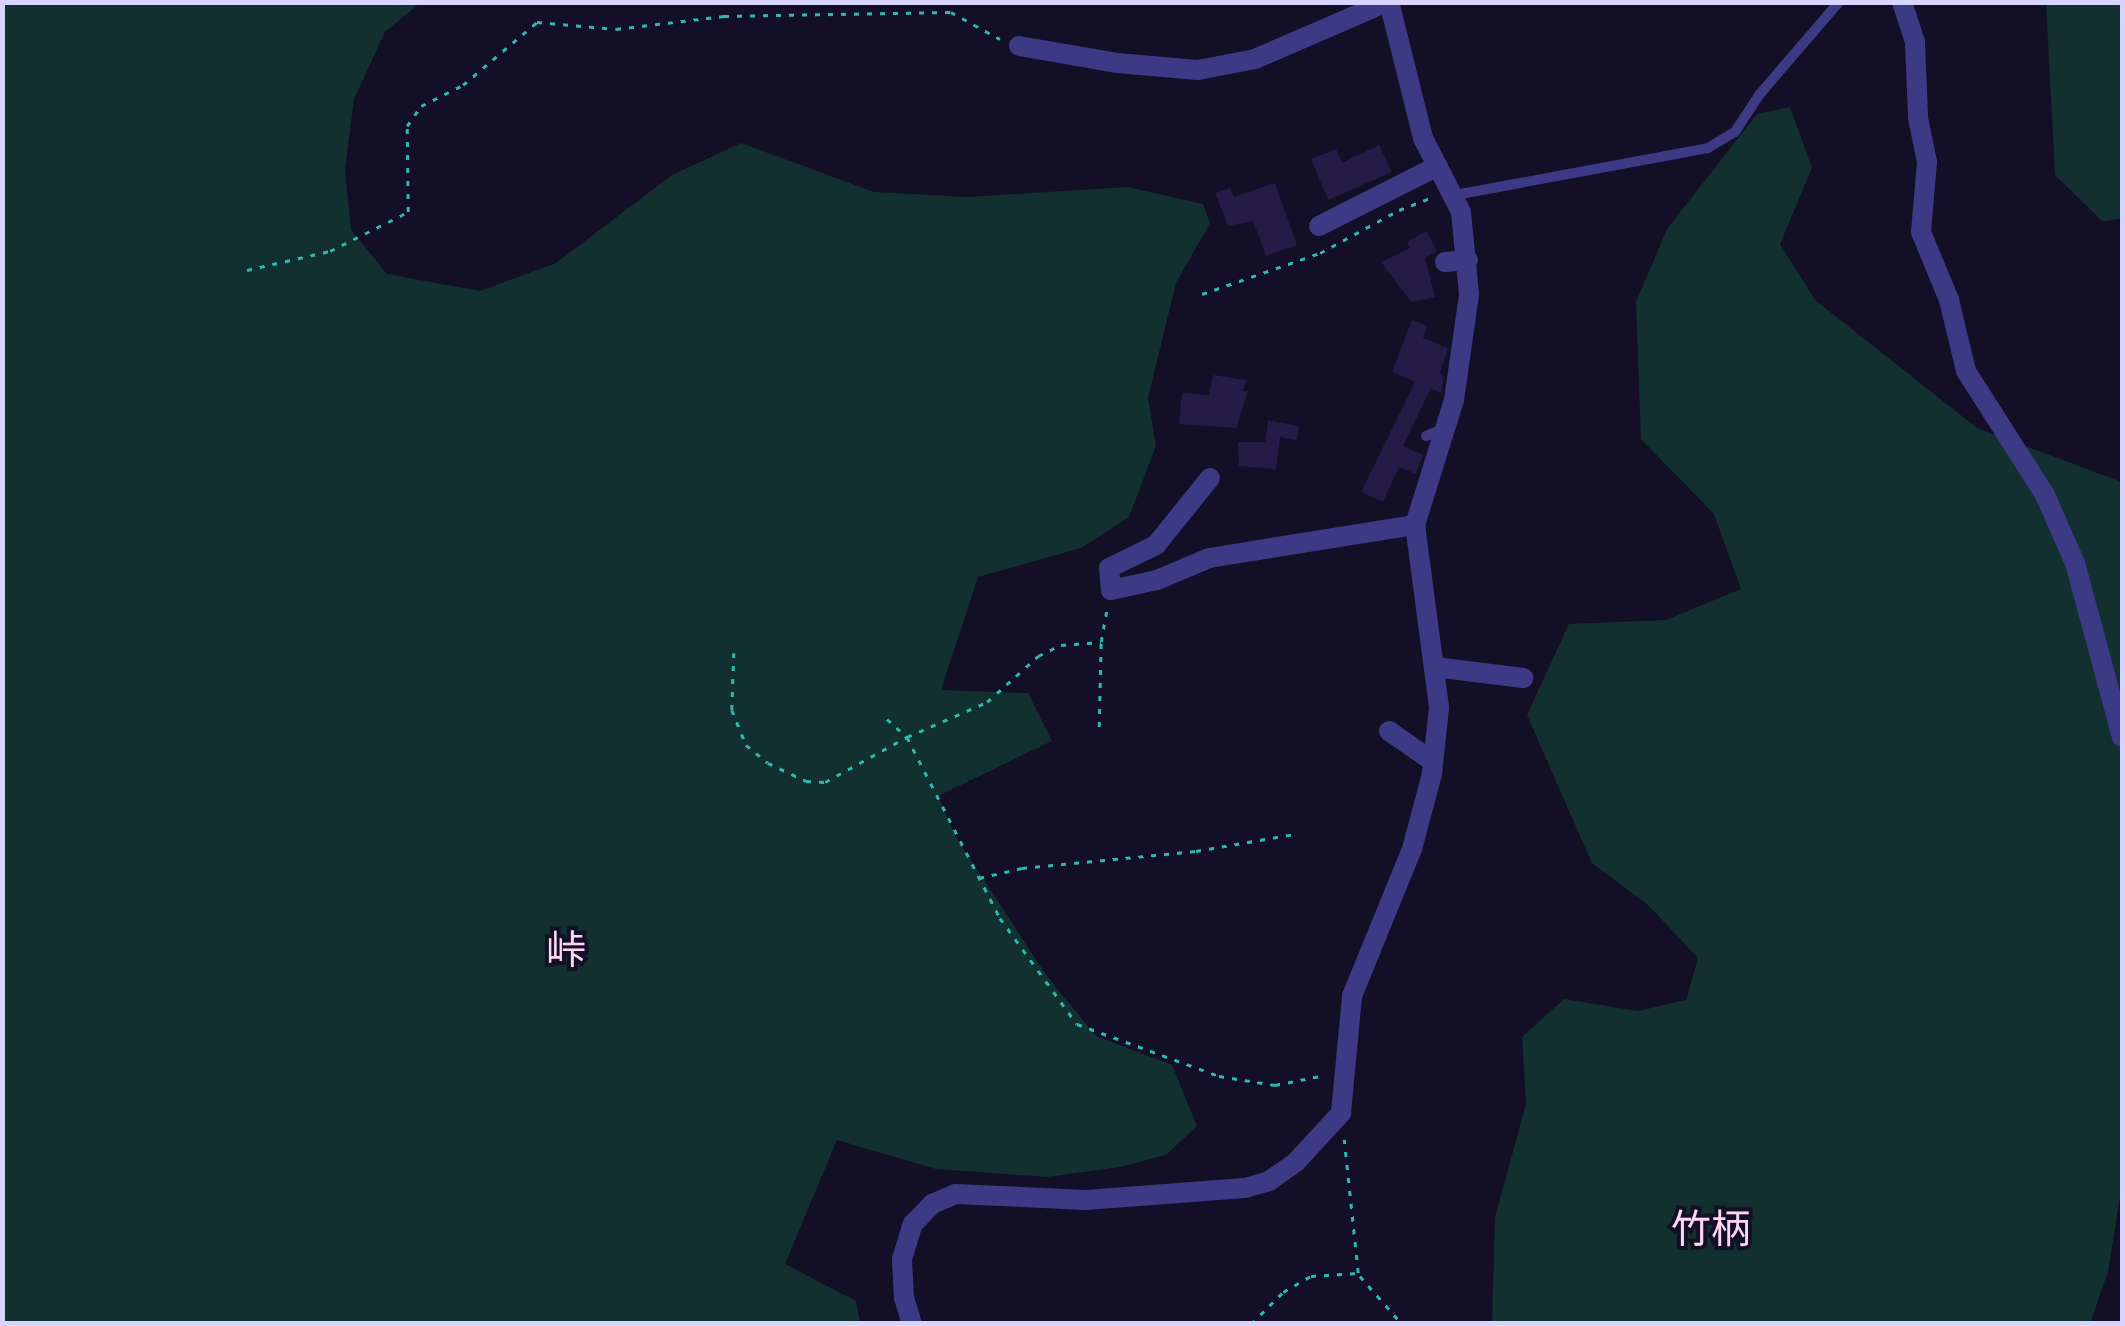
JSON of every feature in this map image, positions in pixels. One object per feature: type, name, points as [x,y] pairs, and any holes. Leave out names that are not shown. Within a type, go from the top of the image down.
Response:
[{"type":"street","points":[[912,1324],[904,1298],[902,1260],[913,1224],[932,1204],[956,1194],[1086,1200],[1245,1188],[1269,1181],[1296,1162],[1341,1112],[1352,996],[1412,848],[1432,761],[1439,707],[1415,526],[1446,427],[1469,294],[1468,260],[1454,192],[1438,166],[1408,92],[1388,2],[1255,59],[1198,70],[1019,46]]},
{"type":"street","points":[[1902,2],[1915,42],[1918,118],[1927,162],[1921,232],[1949,300],[1966,371],[2044,494],[2075,562],[2122,736]]},
{"type":"street","points":[[1320,226],[1438,166]]},
{"type":"street","points":[[1445,262],[1468,260]]},
{"type":"street","points":[[1210,478],[1156,545],[1109,568],[1111,590],[1157,580],[1208,558],[1415,526]]},
{"type":"street","points":[[1435,666],[1523,678]]},
{"type":"street","points":[[1389,731],[1432,761]]},
{"type":"lane","points":[[1454,192],[1708,148],[1736,132],[1759,95],[1838,2]]},
{"type":"lane","points":[[1426,436],[1446,427]]},
{"type":"path","points":[[247,270],[330,251],[408,212],[407,126],[421,106],[463,86],[537,22],[616,29],[724,16],[951,12],[1019,46]]},
{"type":"path","points":[[1202,294],[1320,253],[1399,210],[1454,192]]},
{"type":"path","points":[[1099,727],[1101,642],[1111,590]]},
{"type":"path","points":[[734,653],[736,724],[746,745],[794,775],[825,782],[908,737],[987,702],[1038,656],[1061,646],[1101,642]]},
{"type":"path","points":[[887,718],[908,737],[1000,918],[1076,1024],[1219,1076],[1275,1085],[1346,1070]]},
{"type":"path","points":[[978,878],[1022,868],[1196,851],[1294,834]]},
{"type":"path","points":[[1341,1112],[1358,1273],[1402,1324]]},
{"type":"path","points":[[1251,1324],[1283,1292],[1311,1276],[1358,1273]]},
{"type":"green space","points":[[3,2],[420,3],[385,32],[354,99],[345,170],[351,230],[387,274],[480,291],[556,263],[672,175],[741,143],[874,192],[968,197],[1127,187],[1203,204],[1210,223],[1176,283],[1148,398],[1156,446],[1129,517],[1081,548],[978,577],[941,690],[1028,693],[1052,741],[938,796],[956,837],[1046,975],[1096,1036],[1172,1065],[1197,1126],[1166,1155],[1120,1167],[1047,1177],[936,1169],[837,1140],[785,1264],[856,1301],[860,1323],[3,1323]]},
{"type":"green space","points":[[2046,2],[2122,3],[2122,219],[2102,221],[2055,175]]},
{"type":"green space","points":[[1790,107],[1812,168],[1780,244],[1815,300],[1977,428],[2122,482],[2122,1184],[2108,1272],[2090,1323],[1492,1324],[1495,1217],[1526,1104],[1522,1037],[1564,999],[1638,1011],[1686,1000],[1698,958],[1648,905],[1592,863],[1527,715],[1569,624],[1666,620],[1741,589],[1714,514],[1641,439],[1636,302],[1667,229],[1757,114]]},
{"type":"building","points":[[1379,145],[1392,172],[1328,200],[1311,159],[1336,149],[1342,163]]},
{"type":"building","points":[[1275,183],[1297,245],[1266,256],[1253,221],[1228,226],[1215,193],[1230,188],[1234,197]]},
{"type":"building","points":[[1426,231],[1437,251],[1425,258],[1435,297],[1411,302],[1381,262],[1410,248],[1407,242]]},
{"type":"building","points":[[1412,320],[1428,326],[1423,338],[1448,348],[1440,373],[1444,375],[1441,393],[1431,388],[1403,446],[1423,455],[1416,474],[1399,467],[1383,502],[1361,492],[1415,382],[1392,372]]},
{"type":"building","points":[[1213,375],[1246,380],[1243,391],[1248,391],[1236,428],[1179,424],[1182,393],[1209,395]]},
{"type":"building","points":[[1268,420],[1299,426],[1297,440],[1280,437],[1276,469],[1239,466],[1238,442],[1265,442]]},
{"type":"district","name":"峠","points":[[566,949]]},
{"type":"district","name":"竹柄","points":[[1711,1228]]}]
